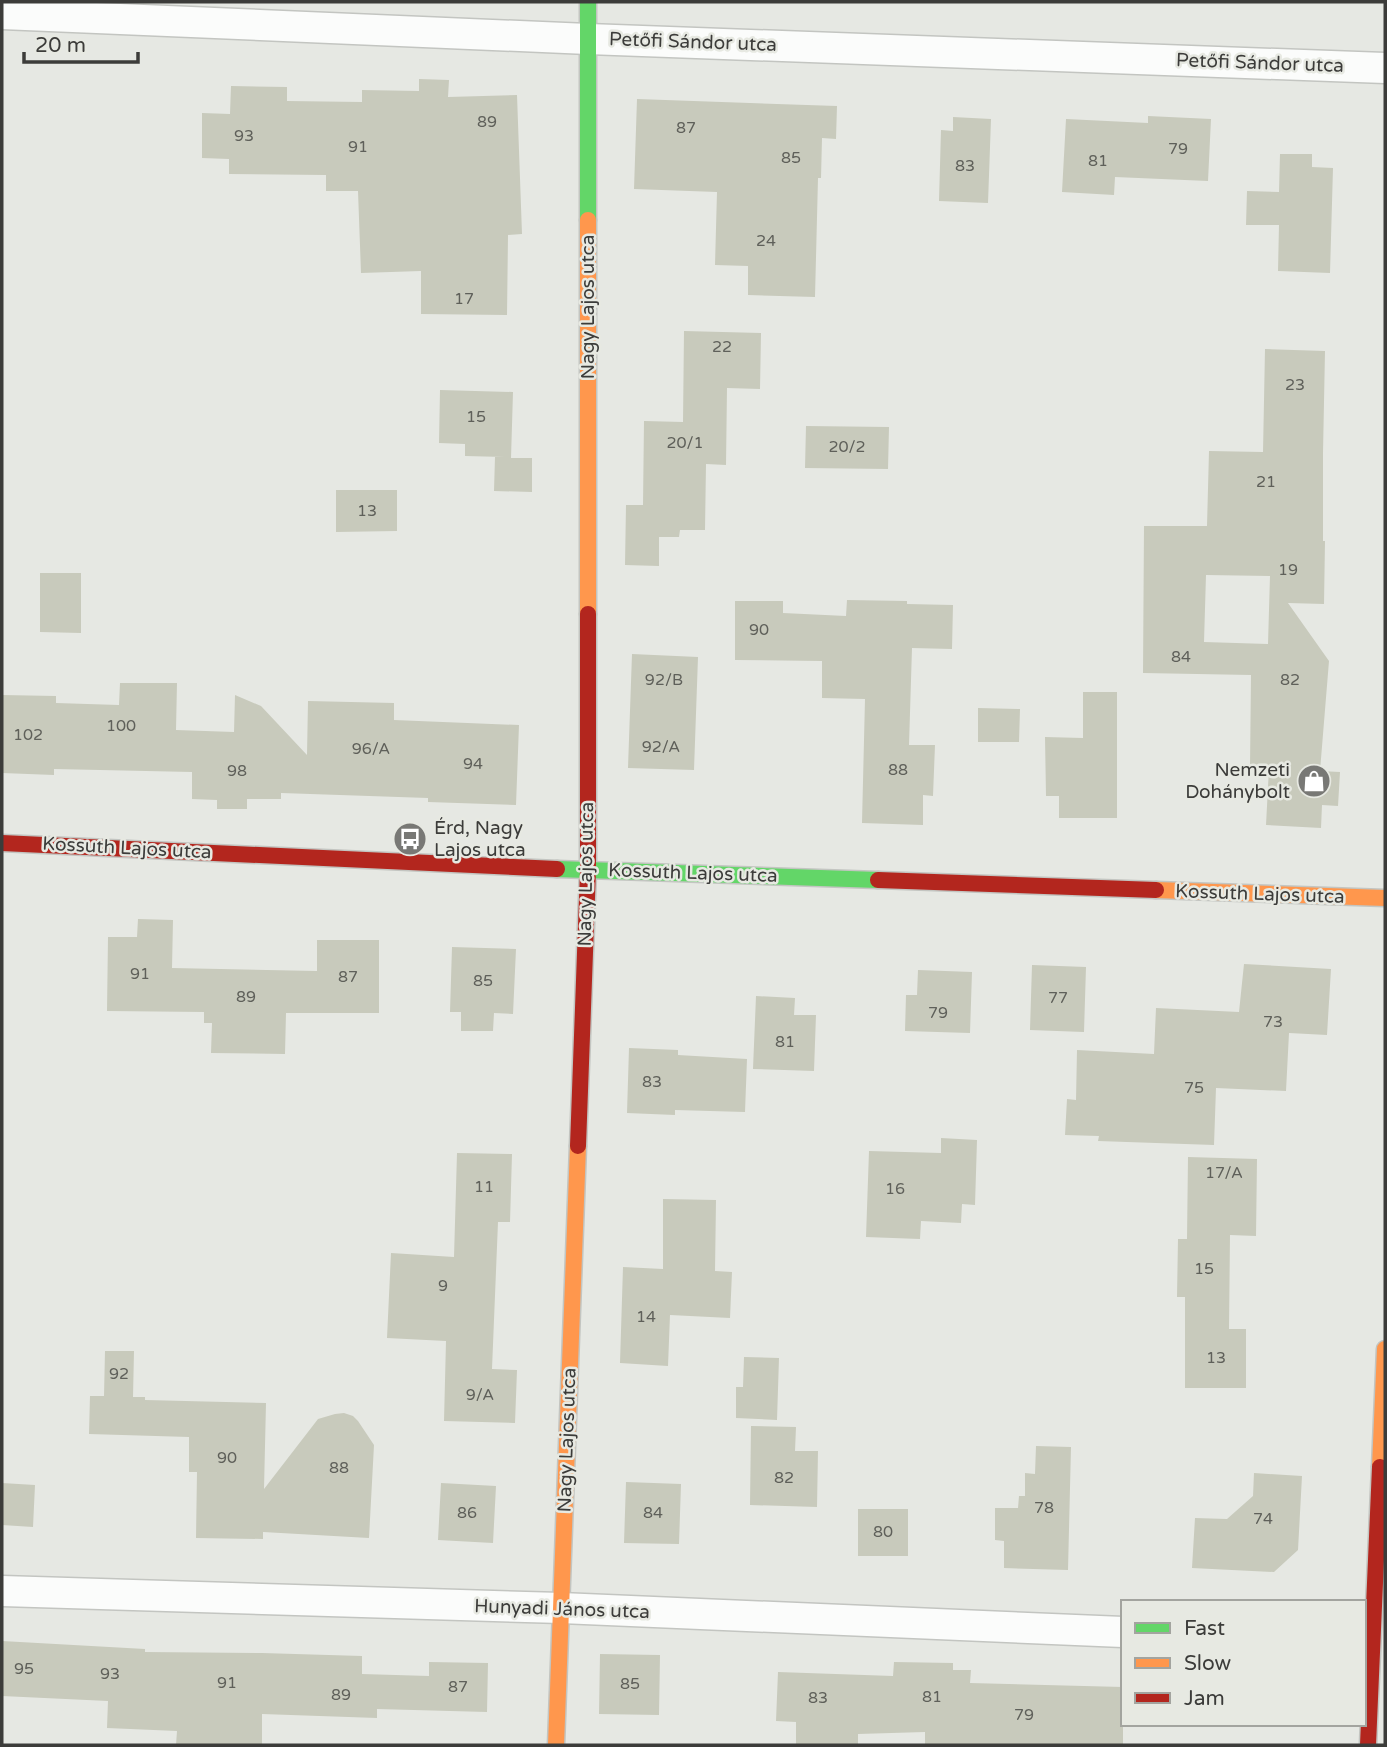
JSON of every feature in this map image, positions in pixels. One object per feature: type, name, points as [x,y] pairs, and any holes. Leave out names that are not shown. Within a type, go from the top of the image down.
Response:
[{"type":"street","name":"Nagy Lajos utca","points":[[556,1745],[588,870],[588,2]]},
{"type":"street","name":"Petőfi Sándor utca","points":[[2,14],[1385,68]]},
{"type":"street","name":"Kossuth Lajos utca","points":[[2,843],[588,870],[1385,898]]},
{"type":"street","points":[[1368,1745],[1385,1349]]},
{"type":"street","name":"Hunyadi János utca","points":[[2,1591],[561,1608],[1121,1632]]},
{"type":"building","points":[[419,79],[449,80],[448,97],[517,95],[522,234],[508,235],[507,315],[421,314],[421,271],[361,273],[358,191],[326,191],[326,175],[229,174],[229,159],[202,158],[202,113],[230,114],[231,86],[287,87],[287,101],[362,102],[362,90],[419,91]]},
{"type":"building","points":[[637,99],[837,106],[836,139],[822,138],[821,178],[818,178],[815,297],[748,295],[748,266],[715,265],[717,192],[634,189]]},
{"type":"building","points":[[1148,116],[1211,119],[1208,181],[1115,177],[1114,195],[1062,192],[1066,119],[1148,123]]},
{"type":"building","points":[[953,117],[991,119],[988,203],[939,201],[941,130],[953,131]]},
{"type":"building","points":[[1280,154],[1312,154],[1312,167],[1333,168],[1330,273],[1278,271],[1279,225],[1246,225],[1247,191],[1279,192]]},
{"type":"building","points":[[684,331],[761,333],[760,389],[727,388],[726,465],[706,464],[705,530],[680,530],[679,537],[659,537],[659,566],[625,565],[626,505],[643,505],[644,421],[683,422]]},
{"type":"building","points":[[1265,349],[1325,351],[1324,604],[1288,603],[1329,661],[1320,771],[1340,772],[1338,806],[1322,805],[1321,828],[1266,825],[1269,768],[1250,767],[1251,675],[1143,673],[1144,526],[1207,526],[1209,451],[1263,452]],"holes":[[[1206,575],[1270,576],[1268,644],[1204,642]]]},
{"type":"building","points":[[440,390],[513,392],[511,458],[532,458],[532,492],[494,491],[495,457],[505,457],[465,456],[465,444],[439,443]]},
{"type":"building","points":[[806,426],[889,427],[888,469],[805,468]]},
{"type":"building","points":[[336,490],[397,490],[397,531],[336,532]]},
{"type":"building","points":[[40,573],[81,573],[81,633],[40,632]]},
{"type":"building","points":[[847,600],[953,605],[952,649],[912,648],[909,745],[935,745],[933,796],[923,795],[923,825],[862,823],[865,699],[822,698],[822,661],[735,660],[735,601],[783,601],[783,613],[846,616]]},
{"type":"building","points":[[632,654],[698,657],[694,770],[628,768]]},
{"type":"building","points":[[120,683],[177,683],[176,730],[234,732],[235,695],[261,706],[307,755],[308,701],[394,703],[394,720],[519,725],[516,805],[428,802],[428,798],[281,793],[281,799],[247,799],[247,809],[217,809],[217,800],[192,799],[192,772],[54,769],[54,775],[2,773],[2,695],[56,696],[56,703],[119,705]]},
{"type":"building","points":[[1083,692],[1117,692],[1117,818],[1059,818],[1059,796],[1046,796],[1045,737],[1083,738]]},
{"type":"building","points":[[978,708],[1020,709],[1019,742],[978,742]]},
{"type":"building","points":[[138,919],[173,920],[172,968],[317,971],[317,940],[379,940],[379,1013],[286,1013],[285,1054],[211,1053],[212,1023],[204,1023],[204,1012],[107,1011],[108,937],[137,937]]},
{"type":"building","points":[[452,947],[516,949],[513,1014],[494,1013],[493,1031],[461,1031],[461,1012],[450,1012]]},
{"type":"building","points":[[1244,964],[1331,969],[1327,1035],[1289,1033],[1286,1091],[1216,1088],[1214,1145],[1098,1141],[1099,1136],[1065,1135],[1067,1099],[1076,1100],[1077,1050],[1154,1054],[1156,1008],[1239,1012]]},
{"type":"building","points":[[1032,965],[1086,967],[1084,1032],[1030,1030]]},
{"type":"building","points":[[918,970],[972,972],[970,1033],[905,1031],[906,995],[917,995]]},
{"type":"building","points":[[756,996],[795,998],[794,1015],[816,1015],[814,1071],[753,1069]]},
{"type":"building","points":[[629,1048],[678,1050],[678,1055],[747,1059],[745,1112],[675,1110],[675,1115],[627,1113]]},
{"type":"building","points":[[941,1138],[977,1140],[975,1205],[962,1204],[961,1223],[921,1221],[920,1239],[866,1237],[869,1151],[941,1153]]},
{"type":"building","points":[[457,1153],[512,1154],[510,1222],[498,1222],[492,1369],[517,1370],[515,1423],[444,1421],[446,1341],[387,1338],[391,1253],[454,1257]]},
{"type":"building","points":[[1188,1157],[1257,1159],[1256,1236],[1230,1235],[1229,1329],[1246,1329],[1246,1388],[1185,1388],[1185,1297],[1177,1297],[1178,1239],[1187,1239]]},
{"type":"building","points":[[663,1199],[716,1200],[715,1271],[732,1272],[730,1318],[670,1315],[668,1366],[620,1363],[623,1267],[663,1269]]},
{"type":"building","points":[[105,1351],[134,1351],[133,1397],[145,1397],[145,1400],[266,1403],[264,1489],[318,1419],[344,1413],[353,1416],[374,1445],[369,1538],[263,1532],[263,1539],[196,1538],[197,1472],[189,1472],[189,1437],[89,1434],[90,1396],[104,1396]]},
{"type":"building","points":[[744,1357],[779,1358],[777,1420],[736,1418],[736,1387],[743,1387]]},
{"type":"building","points":[[751,1426],[796,1427],[795,1451],[818,1451],[817,1507],[750,1505]]},
{"type":"building","points":[[1036,1446],[1071,1447],[1068,1570],[1004,1568],[1004,1541],[995,1540],[995,1508],[1018,1508],[1019,1496],[1025,1496],[1025,1473],[1035,1474]]},
{"type":"building","points":[[1254,1473],[1302,1476],[1298,1550],[1274,1572],[1192,1568],[1195,1518],[1227,1519],[1253,1496]]},
{"type":"building","points":[[626,1482],[681,1484],[679,1544],[624,1543]]},
{"type":"building","points":[[2,1483],[35,1485],[33,1527],[2,1525]]},
{"type":"building","points":[[441,1483],[496,1486],[493,1543],[438,1540]]},
{"type":"building","points":[[858,1509],[908,1509],[908,1556],[858,1556]]},
{"type":"building","points":[[2,1641],[145,1649],[145,1652],[362,1656],[362,1674],[429,1676],[429,1662],[488,1663],[487,1712],[377,1709],[377,1718],[262,1714],[262,1745],[176,1745],[177,1731],[107,1728],[108,1701],[2,1696]]},
{"type":"building","points":[[600,1654],[660,1655],[659,1715],[599,1714]]},
{"type":"building","points":[[894,1662],[953,1663],[953,1670],[971,1670],[970,1683],[1121,1687],[1123,1745],[925,1745],[925,1732],[858,1734],[858,1745],[796,1745],[796,1722],[776,1721],[778,1672],[893,1676]]},
{"type":"traffic: fast","points":[[588,2],[588,220]]},
{"type":"traffic: fast","points":[[557,869],[878,880]]},
{"type":"traffic: slow","points":[[588,220],[588,614]]},
{"type":"traffic: slow","points":[[1156,890],[1385,898]]},
{"type":"traffic: slow","points":[[556,1745],[578,1146]]},
{"type":"traffic: slow","points":[[1380,1467],[1385,1349]]},
{"type":"traffic: jam","points":[[578,1146],[588,870],[588,614]]},
{"type":"traffic: jam","points":[[2,843],[557,869]]},
{"type":"traffic: jam","points":[[878,880],[1156,890]]},
{"type":"traffic: jam","points":[[1368,1745],[1380,1467]]},
{"type":"place","name":"Nemzeti Dohánybolt","points":[[1314,781]]},
{"type":"place","name":"Érd, Nagy Lajos utca","points":[[410,839]]}]
